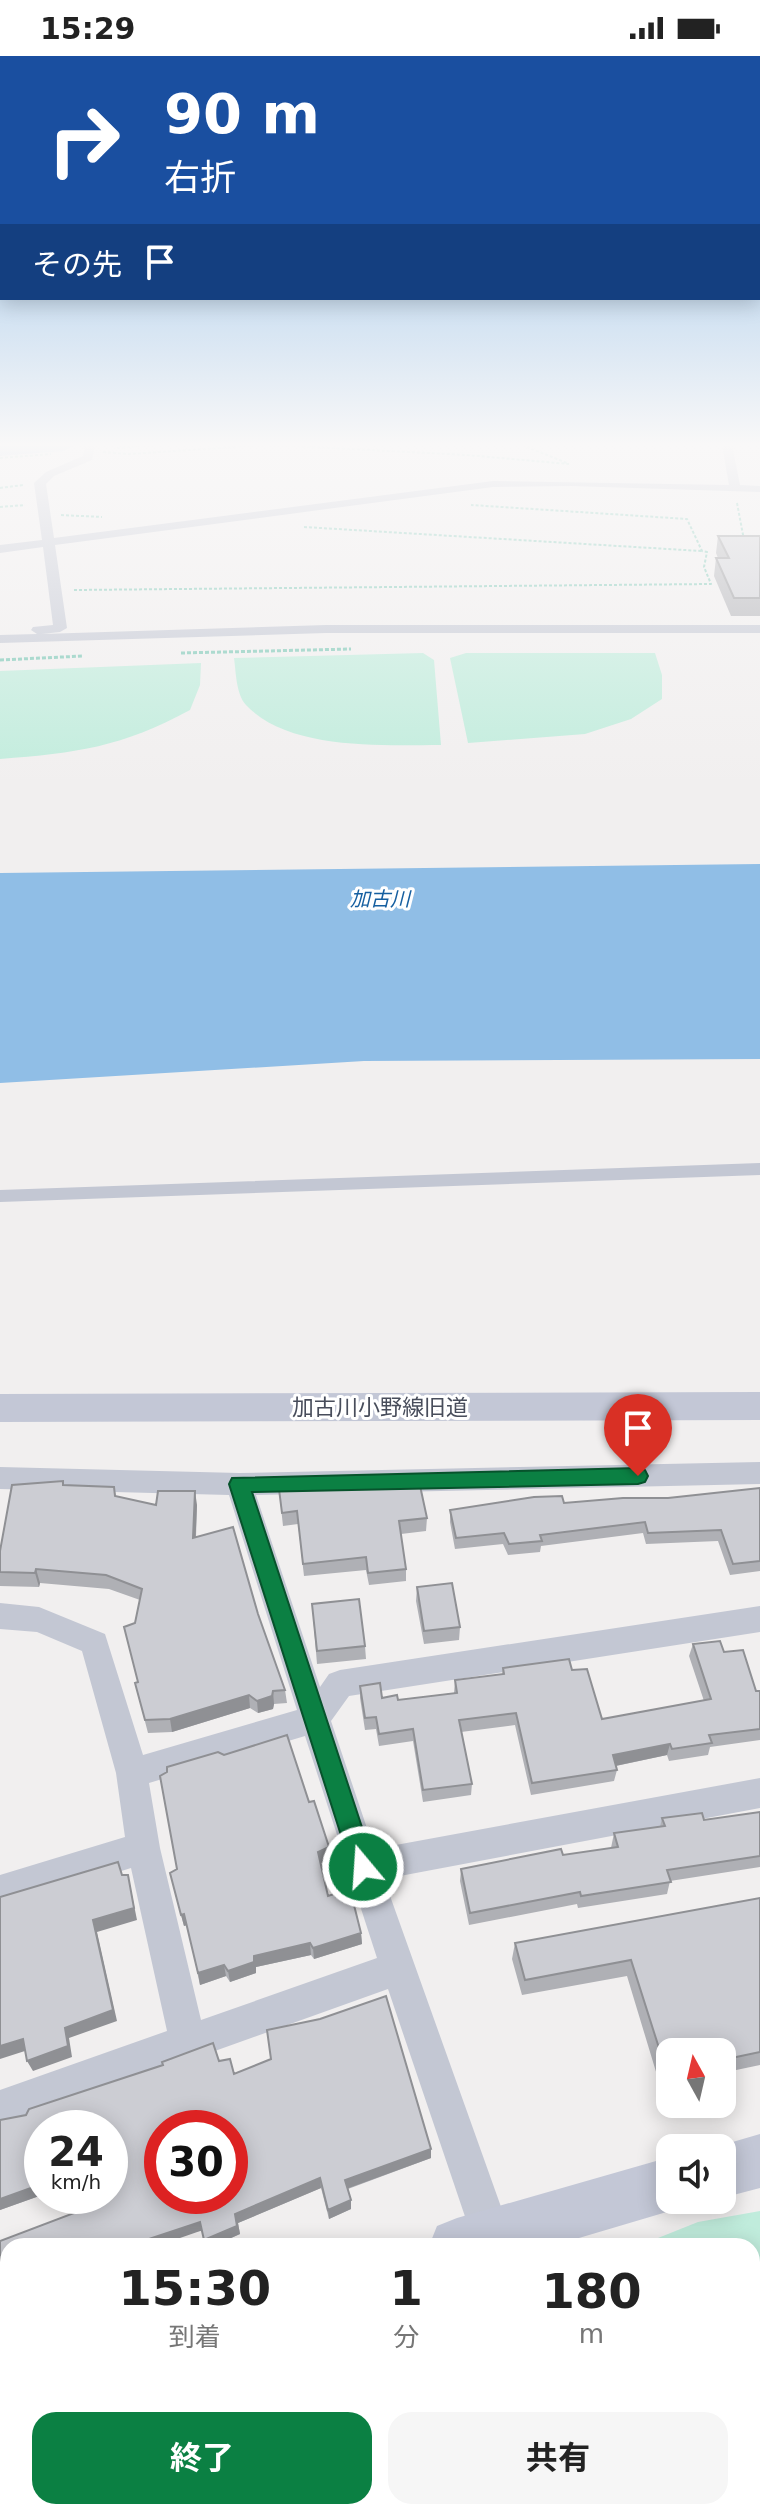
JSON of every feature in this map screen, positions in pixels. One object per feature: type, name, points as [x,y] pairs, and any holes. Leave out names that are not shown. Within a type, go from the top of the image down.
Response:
[{"type":"street","points":[[0,636],[60,628],[51,560]]},
{"type":"street","points":[[0,636],[341,629],[760,629]]},
{"type":"street","name":"加古川小野線旧道","points":[[0,1408],[760,1406]]},
{"type":"street","points":[[0,1478],[239,1484],[760,1473]]},
{"type":"street","points":[[239,1484],[363,1867],[400,1967],[480,2238]]},
{"type":"street","points":[[0,1616],[39,1620],[94,1643],[132,1773],[143,1848],[188,2043]]},
{"type":"street","points":[[132,1773],[314,1719],[340,1684],[760,1619]]},
{"type":"street","points":[[363,1867],[760,1793]]},
{"type":"street","points":[[0,1892],[143,1848]]},
{"type":"street","points":[[0,2109],[400,1967]]},
{"type":"street","points":[[736,2167],[760,2161]]},
{"type":"street","points":[[494,2238],[656,2188]]},
{"type":"lane","points":[[0,1196],[760,1169]]},
{"type":"path","points":[[55,590],[706,587],[711,584],[704,567],[706,560]]},
{"type":"path","points":[[175,654],[364,648]]},
{"type":"path","points":[[0,660],[88,656]]},
{"type":"green space","points":[[423,653],[434,660],[441,745],[338,742],[287,731],[264,720],[246,705],[238,689],[234,658]]},
{"type":"green space","points":[[466,653],[655,653],[662,675],[662,699],[631,719],[585,734],[468,743],[450,658]]},
{"type":"green space","points":[[201,663],[200,685],[190,710],[165,722],[120,740],[76,751],[0,759],[0,671]]},
{"type":"green space","points":[[760,2211],[760,2238],[658,2238],[698,2222]]},
{"type":"water","name":"加古川","points":[[760,864],[760,1059],[364,1061],[0,1083],[0,873]]},
{"type":"building","points":[[717,560],[760,560],[760,598],[734,598]]},
{"type":"building","points":[[63,1481],[63,1485],[114,1487],[115,1496],[156,1505],[158,1491],[195,1491],[193,1538],[233,1527],[258,1614],[285,1690],[273,1691],[272,1696],[257,1701],[249,1695],[170,1719],[145,1720],[124,1627],[135,1623],[142,1589],[106,1575],[36,1569],[35,1573],[0,1572],[0,1551],[12,1485]]},
{"type":"building","points":[[419,1481],[427,1518],[399,1521],[406,1569],[368,1573],[366,1557],[303,1564],[297,1511],[282,1513],[279,1489]]},
{"type":"building","points":[[760,1488],[760,1561],[733,1564],[721,1530],[648,1533],[645,1522],[540,1535],[542,1541],[509,1544],[504,1533],[456,1538],[450,1510],[534,1497],[562,1496],[564,1503],[668,1498]]},
{"type":"building","points":[[452,1583],[460,1627],[424,1631],[417,1587]]},
{"type":"building","points":[[359,1599],[365,1646],[317,1651],[312,1604]]},
{"type":"building","points":[[720,1641],[724,1652],[743,1650],[756,1691],[760,1691],[760,1729],[709,1735],[712,1743],[672,1749],[670,1744],[613,1755],[617,1770],[532,1783],[516,1713],[459,1720],[472,1784],[423,1790],[413,1729],[379,1734],[376,1717],[365,1718],[360,1686],[380,1683],[382,1698],[397,1695],[398,1700],[457,1693],[455,1680],[504,1674],[503,1668],[569,1659],[572,1670],[587,1669],[602,1719],[711,1699],[693,1644]]},
{"type":"building","points":[[287,1735],[309,1802],[314,1801],[329,1847],[318,1852],[328,1896],[350,1889],[361,1933],[313,1948],[310,1943],[254,1956],[254,1962],[228,1971],[224,1965],[198,1973],[184,1914],[181,1915],[170,1873],[177,1869],[160,1776],[167,1772],[167,1767],[218,1752],[224,1755]]},
{"type":"building","points":[[760,1812],[760,1856],[667,1870],[671,1882],[581,1896],[580,1892],[470,1913],[461,1869],[561,1849],[563,1855],[618,1847],[614,1833],[665,1826],[662,1818],[702,1813],[704,1820]]},
{"type":"building","points":[[118,1862],[122,1875],[128,1875],[134,1908],[93,1920],[113,2010],[65,2028],[68,2046],[27,2061],[23,2039],[0,2046],[0,1897]]},
{"type":"building","points":[[760,1898],[760,2052],[736,2057],[736,2038],[656,2039],[631,1960],[525,1980],[515,1943]]},
{"type":"building","points":[[386,1996],[431,2149],[345,2180],[351,2200],[328,2210],[320,2178],[248,2208],[248,2110],[144,2110],[144,2214],[235,2214],[237,2226],[209,2238],[204,2238],[200,2222],[152,2238],[8,2238],[71,2214],[128,2214],[128,2110],[29,2109],[163,2065],[162,2062],[213,2043],[219,2061],[230,2059],[234,2074],[271,2059],[267,2030],[320,2019]]},
{"type":"building","points":[[24,2115],[24,2190],[0,2199],[0,2120]]},
{"type":"route","points":[[363,1867],[239,1484],[638,1476]]}]
